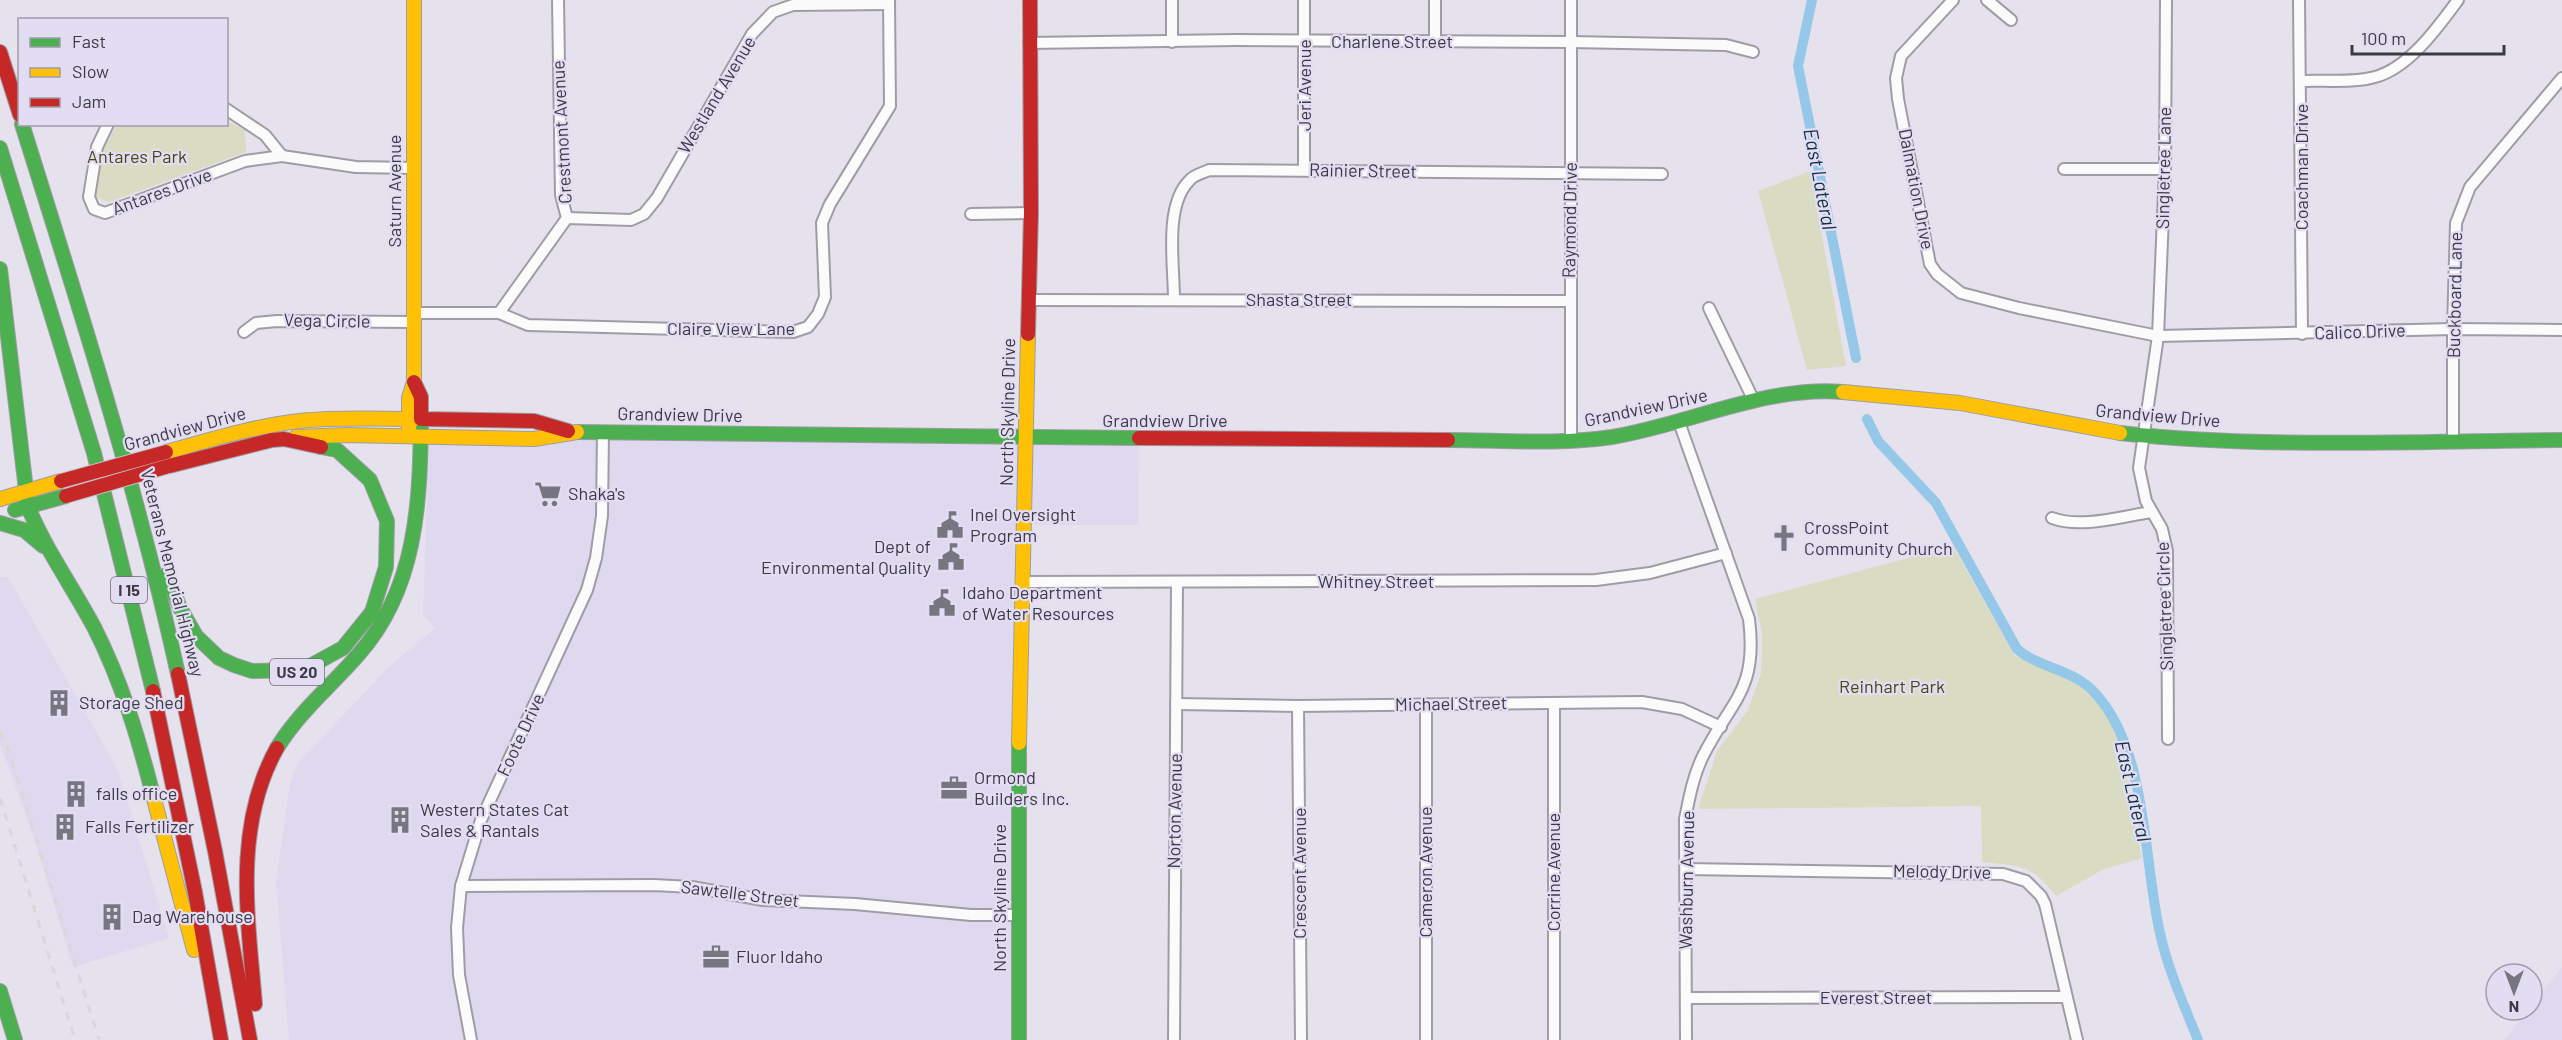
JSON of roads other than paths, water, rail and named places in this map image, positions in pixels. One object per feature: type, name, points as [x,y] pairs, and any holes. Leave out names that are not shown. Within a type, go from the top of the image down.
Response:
[{"type":"main road","name":"Saturn Avenue","points":[[414,0],[414,382],[421,397],[415,419],[415,436]]},
{"type":"main road","name":"North Skyline Drive","points":[[1019,1040],[1017,915],[1031,213],[1030,0]]},
{"type":"main road","points":[[0,52],[18,109]]},
{"type":"main road","name":"Veterans Memorial Highway","points":[[23,126],[116,426],[146,538],[193,738],[250,1040]]},
{"type":"main road","name":"I 15","points":[[0,148],[94,452],[154,688],[202,922],[219,1040]]},
{"type":"main road","points":[[0,269],[28,507],[43,542],[93,626],[120,684],[140,744],[219,1040]]},
{"type":"main road","name":"Grandview Drive","points":[[28,507],[249,445],[284,438],[323,435],[534,439],[572,432],[603,432],[1026,438],[1571,441],[1611,437],[1678,422],[1780,394],[1823,391],[1889,395],[1959,404],[2143,436],[2271,441],[2562,440]]},
{"type":"main road","name":"Grandview Drive","points":[[0,499],[252,429],[300,422],[346,418],[534,421],[572,432]]},
{"type":"main road","name":"US 20","points":[[116,426],[178,609],[201,644],[234,667],[269,674],[302,671],[327,661],[346,647],[363,627],[379,594],[389,550],[386,510],[379,491],[361,467],[338,451],[314,443],[284,438]]},
{"type":"main road","points":[[5,482],[15,464],[20,436]]},
{"type":"main road","points":[[363,627],[384,596],[397,563],[408,507],[415,436]]},
{"type":"main road","points":[[258,1040],[248,910],[247,854],[250,814],[261,781],[279,743],[299,715],[360,652],[387,614],[403,582],[412,553],[418,521],[415,436]]},
{"type":"main road","name":"US 20","points":[[0,514],[28,507]]},
{"type":"main road","points":[[0,523],[23,529],[35,537],[60,570]]},
{"type":"main road","points":[[0,991],[15,1040]]},
{"type":"street","name":"Crestmont Avenue","points":[[499,313],[567,218],[561,195],[558,0]]},
{"type":"street","points":[[1172,0],[1172,42]]},
{"type":"street","name":"Jeri Avenue","points":[[1304,0],[1304,170]]},
{"type":"street","points":[[1435,0],[1435,42]]},
{"type":"street","name":"Raymond Drive","points":[[1571,0],[1572,173],[1569,301],[1571,441]]},
{"type":"street","name":"Dalmation Drive","points":[[1953,0],[1901,56],[1896,78],[1898,99],[1930,264],[1937,274],[1961,293],[2019,308],[2158,336]]},
{"type":"street","points":[[1987,0],[2011,20]]},
{"type":"street","name":"Singletree Lane","points":[[2158,336],[2165,169],[2166,0]]},
{"type":"street","name":"Coachman Drive","points":[[2299,0],[2302,334]]},
{"type":"street","points":[[2301,81],[2373,78],[2390,72],[2427,40],[2458,0]]},
{"type":"street","name":"Westland Avenue","points":[[567,218],[631,220],[644,214],[657,198],[752,34],[773,12],[793,5],[889,2]]},
{"type":"street","name":"Claire View Lane","points":[[414,318],[499,313],[528,325],[793,332],[808,327],[818,314],[825,297],[822,223],[830,204],[890,106],[889,2]]},
{"type":"street","name":"Charlene Street","points":[[1029,43],[1571,42],[1726,45],[1753,52]]},
{"type":"street","name":"Buckboard Lane","points":[[2453,441],[2452,329],[2456,223],[2470,187],[2562,78]]},
{"type":"street","points":[[228,110],[265,135],[282,156]]},
{"type":"street","name":"Antares Drive","points":[[107,126],[97,147],[89,197],[94,209],[105,213],[245,161],[282,156],[356,167],[413,168]]},
{"type":"street","points":[[2064,169],[2165,169]]},
{"type":"street","name":"Rainier Street","points":[[1174,299],[1174,210],[1178,195],[1190,179],[1209,170],[1662,174]]},
{"type":"street","points":[[971,214],[1031,213]]},
{"type":"street","name":"Shasta Street","points":[[1029,300],[1569,301]]},
{"type":"street","points":[[1709,308],[1754,401]]},
{"type":"street","name":"Vega Circle","points":[[244,332],[256,323],[277,321],[414,318]]},
{"type":"street","name":"Calico Drive","points":[[2158,336],[2452,329],[2562,330]]},
{"type":"street","name":"Singletree Circle","points":[[2158,336],[2143,436],[2140,476],[2147,502],[2162,529],[2167,551],[2168,739]]},
{"type":"street","name":"Washburn Avenue","points":[[1678,422],[1749,619],[1751,655],[1747,678],[1740,697],[1702,757],[1685,819],[1686,1040]]},
{"type":"street","name":"Foote Drive","points":[[471,1040],[459,975],[457,928],[461,886],[481,820],[587,590],[596,558],[602,516],[603,432]]},
{"type":"street","points":[[2052,518],[2064,522],[2080,522],[2152,512]]},
{"type":"street","name":"Whitney Street","points":[[1023,582],[1596,580],[1650,573],[1726,553]]},
{"type":"street","name":"Norton Avenue","points":[[1174,1040],[1177,582]]},
{"type":"street","name":"Corrine Avenue","points":[[1554,703],[1554,1040]]},
{"type":"street","name":"Michael Street","points":[[1176,704],[1298,706],[1659,703],[1682,709],[1720,727]]},
{"type":"street","name":"Cameron Avenue","points":[[1426,704],[1426,1040]]},
{"type":"street","name":"Crescent Avenue","points":[[1298,706],[1300,1040]]},
{"type":"street","name":"Melody Drive","points":[[1686,869],[1942,871],[2003,874],[2017,877],[2026,881],[2042,896],[2077,1040]]},
{"type":"street","name":"Sawtelle Street","points":[[461,886],[654,885],[692,887],[763,900],[855,904],[971,915],[1017,915]]},
{"type":"street","name":"Everest Street","points":[[1686,998],[2066,997]]},
{"type":"waterway","name":"East Lateral","points":[[1812,0],[1798,66],[1856,358]]},
{"type":"waterway","name":"East Lateral","points":[[1867,419],[1878,441],[1936,503],[2017,649],[2026,656],[2087,685],[2112,717],[2125,744],[2134,775],[2163,947],[2198,1040]]},
{"type":"railway","points":[[0,731],[11,758],[99,1040]]},
{"type":"railway","points":[[0,798],[75,1040]]},
{"type":"place","name":"Shaka's","points":[[548,494]]},
{"type":"place","name":"Inel Oversight Program","points":[[950,525]]},
{"type":"place","name":"CrossPoint Community Church","points":[[1784,538]]},
{"type":"place","name":"Dept of Environmental Quality","points":[[951,557]]},
{"type":"place","name":"Idaho Department of Water Resources","points":[[942,603]]},
{"type":"place","name":"Storage Shed","points":[[59,703]]},
{"type":"place","name":"Ormond Builders Inc.","points":[[954,788]]},
{"type":"place","name":"falls office","points":[[76,794]]},
{"type":"place","name":"Western States Cat Sales & Rantals","points":[[400,820]]},
{"type":"place","name":"Falls Fertilizer","points":[[65,827]]},
{"type":"place","name":"Dag Warehouse","points":[[112,917]]},
{"type":"place","name":"Fluor Idaho","points":[[716,957]]},
{"type":"park label","name":"Antares Park","points":[[137,157]]},
{"type":"park label","name":"Reinhart Park","points":[[1892,687]]}]
